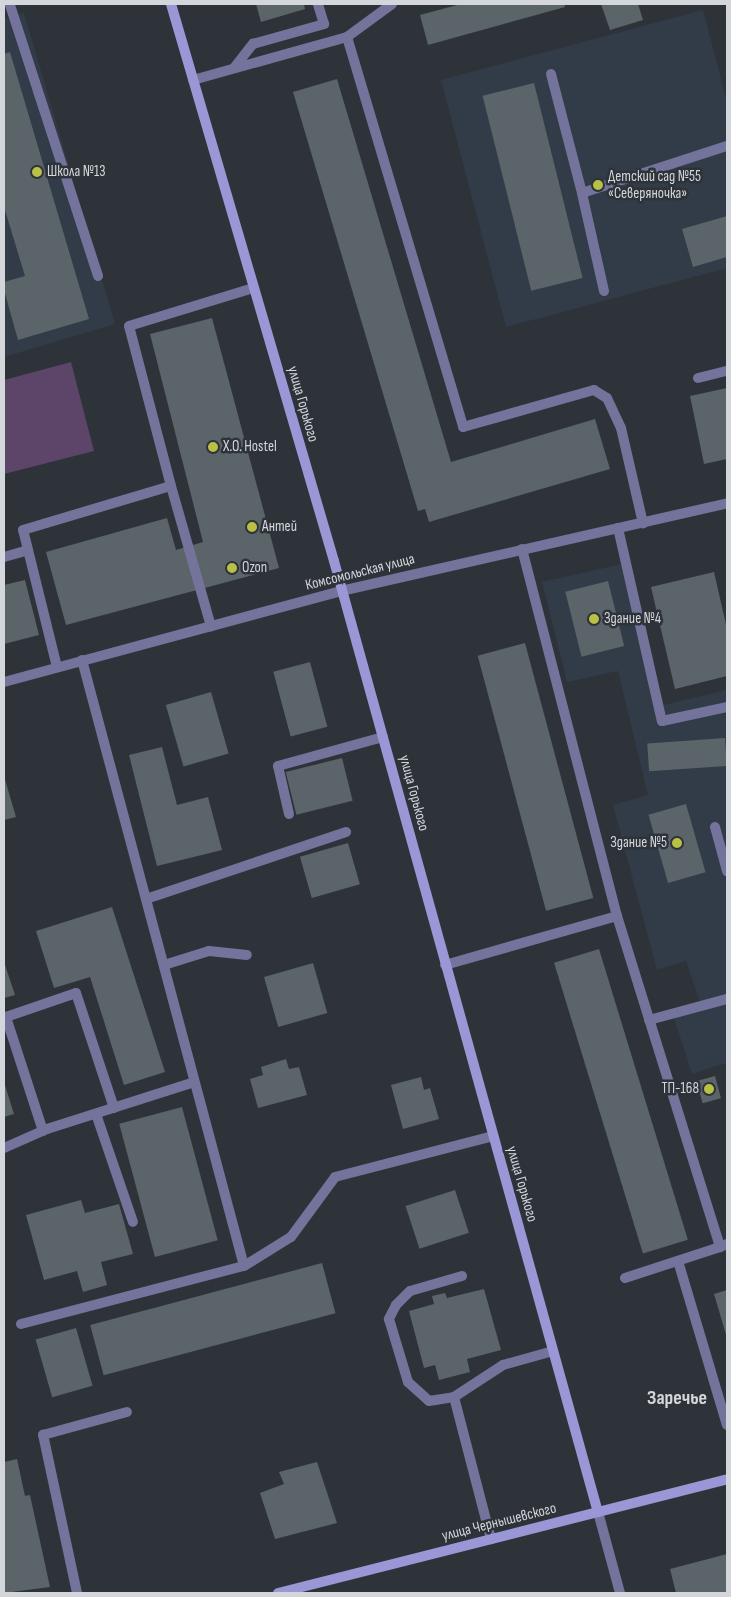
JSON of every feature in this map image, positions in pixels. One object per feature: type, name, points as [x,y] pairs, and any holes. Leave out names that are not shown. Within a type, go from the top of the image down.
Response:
[{"type":"street","name":"улица Горького","points":[[171,4],[383,737],[620,1593]]},
{"type":"street","points":[[234,68],[253,44],[324,24],[318,4]]},
{"type":"street","points":[[193,80],[347,37],[392,4]]},
{"type":"street","points":[[9,5],[98,276]]},
{"type":"street","points":[[347,37],[463,427],[594,390],[607,398],[621,428],[643,523]]},
{"type":"street","points":[[551,74],[582,193],[604,290]]},
{"type":"street","points":[[582,193],[727,146]]},
{"type":"street","points":[[212,626],[171,486],[129,326],[254,288]]},
{"type":"street","points":[[698,378],[727,371]]},
{"type":"street","points":[[57,667],[23,530],[171,486]]},
{"type":"street","name":"Комсомольская улица","points":[[4,682],[341,591],[727,503]]},
{"type":"street","points":[[618,528],[662,721],[727,707]]},
{"type":"street","points":[[522,549],[616,916],[724,1246],[625,1278]]},
{"type":"street","points":[[4,556],[28,550]]},
{"type":"street","points":[[82,660],[244,1266]]},
{"type":"street","points":[[289,814],[278,766],[383,737]]},
{"type":"street","points":[[715,827],[727,871]]},
{"type":"street","points":[[146,899],[346,832]]},
{"type":"street","points":[[445,965],[616,916]]},
{"type":"street","points":[[164,965],[209,951],[247,955]]},
{"type":"street","points":[[43,1131],[6,1016],[76,993],[114,1108]]},
{"type":"street","points":[[649,1020],[727,999]]},
{"type":"street","points":[[4,1148],[43,1131],[194,1082]]},
{"type":"street","points":[[96,1114],[133,1222]]},
{"type":"street","points":[[21,1324],[244,1266],[291,1237],[335,1177],[493,1136]]},
{"type":"street","points":[[678,1260],[727,1425]]},
{"type":"street","points":[[462,1276],[410,1291],[396,1305],[389,1319],[408,1382],[429,1401],[454,1397],[503,1365],[553,1352]]},
{"type":"street","points":[[454,1397],[491,1539]]},
{"type":"street","points":[[77,1593],[43,1435],[127,1412]]},
{"type":"street","name":"улица Чернышевского","points":[[278,1593],[727,1478]]},
{"type":"shaded area","name":"Детский сад №55 «Северяночка»","points":[[703,10],[727,102],[727,268],[506,327],[441,80]]},
{"type":"shaded area","name":"Школа №13","points":[[24,13],[115,324],[4,357],[4,19]]},
{"type":"shaded area","points":[[71,362],[94,451],[4,474],[4,380]]},
{"type":"shaded area","points":[[627,563],[660,706],[727,690],[727,1068],[725,1063],[692,1074],[673,1015],[701,1005],[686,961],[657,970],[613,805],[648,795],[618,671],[567,682],[542,582]]},
{"type":"building","points":[[256,4],[304,4],[305,9],[261,22]]},
{"type":"building","points":[[461,4],[564,4],[565,7],[428,45],[420,15]]},
{"type":"building","points":[[601,4],[638,4],[643,20],[610,30]]},
{"type":"building","points":[[10,52],[89,319],[18,340],[4,290],[4,282],[25,276],[4,207],[4,54]]},
{"type":"building","points":[[337,79],[451,462],[595,419],[610,469],[429,522],[425,509],[418,511],[293,92]]},
{"type":"building","points":[[534,83],[583,278],[531,291],[483,96]]},
{"type":"building","points":[[727,216],[727,257],[693,267],[682,229]]},
{"type":"building","points":[[212,318],[279,568],[66,625],[46,552],[167,518],[176,550],[203,542],[150,334]]},
{"type":"building","points":[[727,388],[727,459],[704,464],[690,396]]},
{"type":"building","points":[[714,572],[727,629],[727,676],[675,689],[651,587]]},
{"type":"building","points":[[25,580],[39,635],[4,644],[4,585]]},
{"type":"building","name":"Здание №4","points":[[608,581],[624,646],[582,657],[565,592]]},
{"type":"building","points":[[525,643],[593,898],[546,911],[478,656]]},
{"type":"building","points":[[310,662],[327,727],[291,737],[273,672]]},
{"type":"building","points":[[211,692],[229,754],[183,766],[166,705]]},
{"type":"building","points":[[725,738],[727,766],[649,771],[647,743]]},
{"type":"building","points":[[162,747],[177,805],[208,797],[222,850],[157,866],[129,755]]},
{"type":"building","points":[[342,758],[353,801],[296,815],[286,772]]},
{"type":"building","points":[[4,776],[16,817],[4,820]]},
{"type":"building","name":"Здание №5","points":[[686,804],[706,872],[668,883],[649,815]]},
{"type":"building","points":[[348,843],[360,884],[312,898],[300,857]]},
{"type":"building","points":[[112,907],[165,1072],[124,1085],[90,977],[54,988],[36,931]]},
{"type":"building","points":[[599,949],[688,1240],[643,1253],[554,963]]},
{"type":"building","points":[[4,962],[15,995],[4,998]]},
{"type":"building","points":[[313,963],[327,1013],[278,1027],[264,977]]},
{"type":"building","points":[[286,1059],[289,1069],[299,1067],[307,1095],[258,1108],[250,1079],[263,1075],[261,1067]]},
{"type":"building","name":"ТП-168","points":[[715,1076],[721,1098],[703,1103],[697,1081]]},
{"type":"building","points":[[421,1077],[424,1090],[430,1088],[439,1119],[403,1129],[391,1085]]},
{"type":"building","points":[[4,1082],[14,1114],[4,1117]]},
{"type":"building","points":[[182,1107],[218,1240],[155,1257],[119,1124]]},
{"type":"building","points":[[455,1190],[469,1233],[419,1249],[406,1206]]},
{"type":"building","points":[[81,1200],[85,1213],[119,1204],[133,1254],[101,1262],[107,1285],[83,1292],[77,1271],[44,1280],[26,1215]]},
{"type":"building","points":[[322,1263],[335,1313],[104,1375],[90,1325]]},
{"type":"building","points":[[484,1289],[501,1350],[467,1359],[470,1372],[439,1380],[435,1365],[424,1368],[409,1311],[434,1304],[432,1296],[445,1293],[447,1298]]},
{"type":"building","points":[[727,1290],[727,1338],[714,1294]]},
{"type":"building","points":[[76,1328],[93,1386],[52,1397],[36,1340]]},
{"type":"building","points":[[17,1459],[25,1496],[30,1495],[50,1587],[4,1593],[4,1462]]},
{"type":"building","points":[[317,1462],[337,1523],[275,1539],[260,1493],[284,1484],[279,1472]]},
{"type":"building","points":[[727,1554],[727,1593],[676,1593],[670,1569]]},
{"type":"place","name":"Школа №13","points":[[37,172]]},
{"type":"place","name":"Детский сад №55 «Северяночка»","points":[[598,185]]},
{"type":"place","name":"X.O. Hostel","points":[[213,447]]},
{"type":"place","name":"Антей","points":[[252,527]]},
{"type":"place","name":"Ozon","points":[[232,568]]},
{"type":"place","name":"Здание №4","points":[[594,619]]},
{"type":"place","name":"Здание №5","points":[[677,843]]},
{"type":"place","name":"ТП-168","points":[[709,1089]]},
{"type":"district","name":"Заречье","points":[[677,1398]]}]
